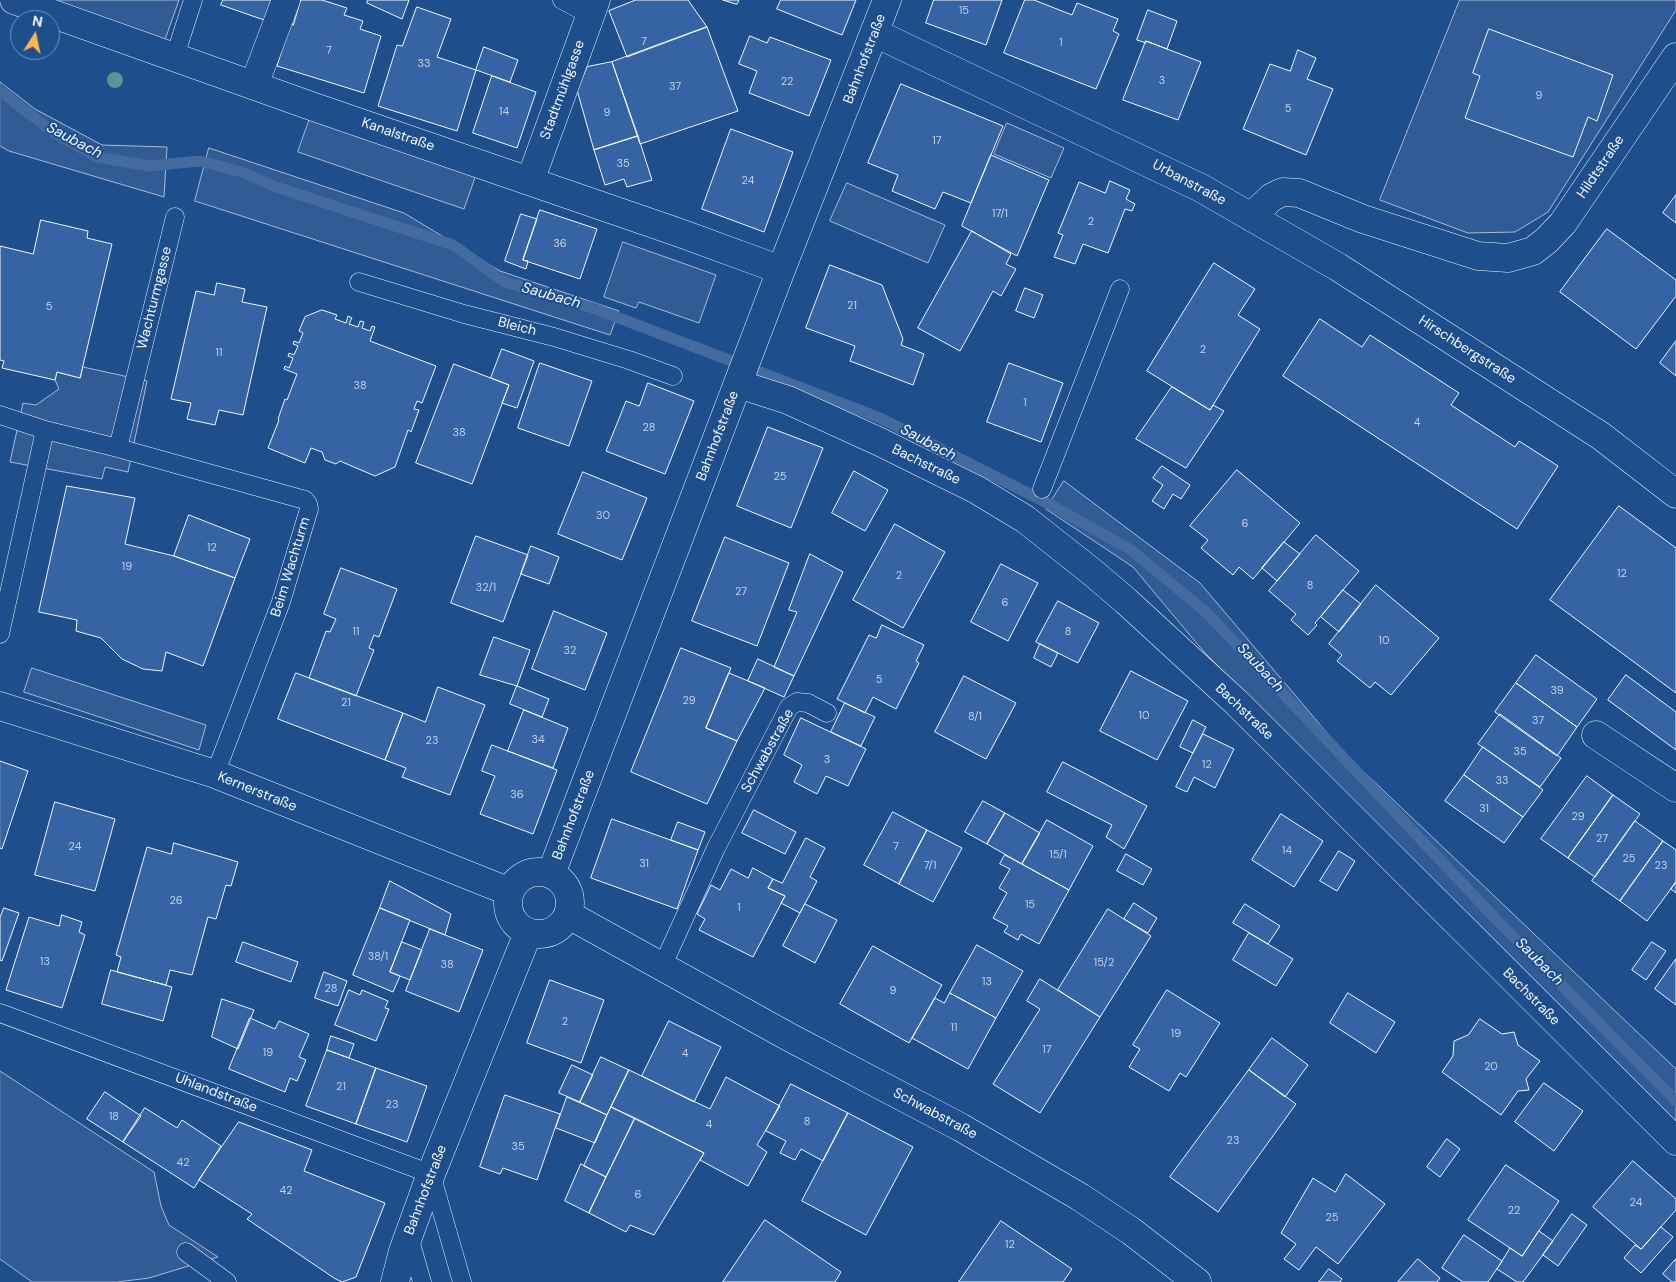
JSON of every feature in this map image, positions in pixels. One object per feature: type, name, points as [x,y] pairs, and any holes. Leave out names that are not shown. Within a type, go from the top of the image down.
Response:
[{"type":"street","name":"Kanalstraße","points":[[14,0],[781,270]]},
{"type":"street","points":[[254,85],[286,0]]},
{"type":"street","name":"Bahnhofstraße","points":[[551,874],[781,270],[876,33],[887,0]]},
{"type":"street","name":"Stadtmühlgasse","points":[[530,181],[593,7]]},
{"type":"street","name":"Urbanstraße","points":[[876,33],[1189,181],[1251,217]]},
{"type":"street","name":"Hildtstraße","points":[[1251,217],[1272,197],[1283,192],[1299,194],[1363,219],[1478,256],[1508,258],[1533,251],[1547,240],[1563,223],[1676,57]]},
{"type":"street","name":"Hirschbergstraße","points":[[1251,217],[1338,267],[1600,436],[1676,494]]},
{"type":"street","name":"Bachstraße","points":[[740,380],[880,442],[977,490],[1025,519],[1084,566],[1126,601],[1237,703],[1676,1142]]},
{"type":"street","name":"Kernerstraße","points":[[0,706],[215,774],[510,892]]},
{"type":"street","points":[[1596,736],[1676,788]]},
{"type":"street","name":"Bahnhofstraße","points":[[510,892],[520,878],[535,872],[551,874],[564,884],[571,899],[569,915]]},
{"type":"street","points":[[510,892],[508,908],[514,923],[528,933],[544,935],[559,928],[569,915]]},
{"type":"street","name":"Schwabstraße","points":[[569,915],[789,1037],[960,1127],[1080,1197],[1131,1231],[1196,1282]]},
{"type":"street","name":"Bahnhofstraße","points":[[395,1282],[408,1235],[431,1174],[528,933]]},
{"type":"lane","points":[[175,56],[193,0]]},
{"type":"lane","points":[[562,0],[593,7]]},
{"type":"lane","name":"Wachturmgasse","points":[[125,450],[135,378],[175,217]]},
{"type":"lane","name":"Bleich","points":[[359,282],[464,314],[554,337],[673,376]]},
{"type":"lane","points":[[1042,489],[1120,289]]},
{"type":"lane","points":[[0,415],[45,430],[125,450]]},
{"type":"lane","points":[[0,634],[45,430]]},
{"type":"lane","name":"Beim Wachturm","points":[[125,450],[305,500],[308,504],[309,509],[281,602],[215,774]]},
{"type":"lane","name":"Schwabstraße","points":[[662,967],[716,848],[789,707],[797,702],[808,703],[827,713]]},
{"type":"lane","name":"Uhlandstraße","points":[[0,1013],[431,1174]]},
{"type":"lane","points":[[431,1174],[462,1282]]},
{"type":"lane","points":[[408,1235],[422,1282]]},
{"type":"lane","points":[[186,1252],[227,1282]]},
{"type":"shaded area","points":[[27,0],[179,0],[161,51],[60,13],[60,10],[53,10]]},
{"type":"shaded area","points":[[1460,0],[1676,0],[1676,10],[1548,212],[1515,232],[1468,233],[1380,200]]},
{"type":"shaded area","points":[[0,82],[35,109],[102,145],[167,147],[164,197],[9,151],[0,146]]},
{"type":"shaded area","points":[[314,107],[480,163],[464,209],[298,152]]},
{"type":"shaded area","points":[[1007,123],[1064,148],[1051,178],[994,154]]},
{"type":"shaded area","points":[[209,148],[404,213],[500,271],[619,311],[610,335],[195,201]]},
{"type":"shaded area","points":[[847,183],[945,225],[928,263],[830,221]]},
{"type":"shaded area","points":[[623,242],[716,275],[699,323],[639,302],[636,308],[604,297]]},
{"type":"shaded area","points":[[83,367],[147,381],[128,472],[105,467],[102,479],[10,462],[23,403],[36,405],[59,389],[55,380],[57,372],[80,378]]},
{"type":"shaded area","points":[[1064,481],[1200,583],[1345,754],[1676,1069],[1676,1123],[1204,652],[1133,567],[1046,509]]},
{"type":"shaded area","points":[[32,668],[206,725],[199,750],[24,692]]},
{"type":"shaded area","points":[[0,1071],[154,1172],[161,1206],[169,1225],[218,1257],[149,1278],[117,1282],[32,1282],[0,1259]]},
{"type":"building","points":[[223,0],[275,0],[267,21],[221,5]]},
{"type":"building","points":[[301,0],[322,0],[347,8],[344,15],[363,21],[360,29],[381,36],[364,93],[277,66],[290,23],[293,25]]},
{"type":"building","points":[[368,0],[409,0],[402,19],[367,3]]},
{"type":"building","points":[[636,0],[688,0],[707,27],[627,57],[609,11]]},
{"type":"building","points":[[723,0],[739,0],[737,4]]},
{"type":"building","points":[[781,0],[856,0],[842,35],[777,9]]},
{"type":"building","points":[[934,0],[1002,0],[986,45],[926,23]]},
{"type":"building","points":[[1025,0],[1034,0],[1072,15],[1077,3],[1118,19],[1113,31],[1119,34],[1096,89],[1004,53]]},
{"type":"building","points":[[417,7],[451,19],[437,57],[476,70],[457,131],[378,106],[397,45],[402,46]]},
{"type":"building","points":[[1148,10],[1177,21],[1167,49],[1146,41],[1146,43],[1137,40]]},
{"type":"building","points":[[707,27],[738,111],[640,144],[612,62]]},
{"type":"building","points":[[1489,29],[1613,75],[1597,121],[1588,117],[1573,157],[1465,118],[1480,76],[1473,73]]},
{"type":"building","points":[[750,36],[767,43],[770,37],[831,60],[809,116],[749,93],[757,71],[739,64]]},
{"type":"building","points":[[1146,41],[1201,62],[1178,120],[1123,100]]},
{"type":"building","points":[[484,47],[518,60],[510,82],[476,70]]},
{"type":"building","points":[[1298,50],[1316,58],[1307,79],[1333,89],[1306,155],[1243,129],[1270,64],[1290,71]]},
{"type":"building","points":[[612,62],[638,136],[594,150],[577,90],[587,67]]},
{"type":"building","points":[[492,76],[536,92],[517,148],[473,133]]},
{"type":"building","points":[[901,84],[1003,126],[971,203],[943,192],[935,209],[892,191],[898,175],[868,163]]},
{"type":"building","points":[[731,129],[793,152],[764,232],[702,209]]},
{"type":"building","points":[[638,136],[652,180],[627,187],[624,179],[605,185],[594,150]]},
{"type":"building","points":[[991,155],[1049,180],[1017,256],[962,226]]},
{"type":"building","points":[[1110,181],[1130,190],[1126,199],[1135,204],[1132,211],[1125,209],[1108,253],[1083,244],[1075,264],[1054,257],[1063,235],[1058,233],[1079,182],[1105,193]]},
{"type":"building","points":[[1676,195],[1676,223],[1663,213]]},
{"type":"building","points":[[540,210],[597,229],[580,279],[523,260]]},
{"type":"building","points":[[521,214],[537,219],[523,260],[528,261],[526,269],[505,261]]},
{"type":"building","points":[[41,220],[88,231],[87,238],[112,244],[80,378],[57,372],[55,380],[2,368],[4,361],[0,360],[0,246],[33,254]]},
{"type":"building","points":[[1607,229],[1676,280],[1676,296],[1636,349],[1560,292]]},
{"type":"building","points":[[972,231],[1011,254],[1006,264],[1016,269],[1001,296],[993,291],[960,351],[918,328]]},
{"type":"building","points":[[1214,263],[1255,289],[1238,315],[1260,329],[1210,410],[1147,371]]},
{"type":"building","points":[[830,265],[882,285],[903,339],[901,345],[924,354],[913,385],[850,361],[855,346],[806,328]]},
{"type":"building","points":[[217,283],[245,289],[242,302],[267,307],[243,415],[219,410],[215,425],[187,419],[191,403],[171,399],[196,291],[214,295]]},
{"type":"building","points":[[1025,288],[1043,295],[1034,318],[1016,311]]},
{"type":"building","points":[[322,310],[337,315],[335,319],[346,323],[348,316],[352,318],[349,324],[358,327],[360,321],[364,322],[362,328],[370,331],[372,326],[375,327],[370,341],[436,366],[422,403],[417,401],[414,409],[419,410],[411,432],[408,430],[395,467],[375,476],[340,461],[336,464],[325,460],[322,452],[311,448],[305,463],[268,448],[285,399],[287,400],[297,374],[284,369],[285,366],[289,368],[293,358],[288,356],[289,353],[294,355],[298,346],[293,344],[294,341],[299,343],[303,333],[299,331],[305,317]]},
{"type":"building","points":[[1320,319],[1362,347],[1370,335],[1459,393],[1451,405],[1515,447],[1519,441],[1558,466],[1517,529],[1283,376]]},
{"type":"building","points":[[1676,341],[1676,376],[1660,363]]},
{"type":"building","points":[[502,349],[534,361],[517,408],[502,403],[509,385],[491,378]]},
{"type":"building","points":[[540,363],[592,381],[569,446],[518,428]]},
{"type":"building","points":[[1009,363],[1063,383],[1041,442],[987,422]]},
{"type":"building","points":[[454,364],[509,385],[472,484],[416,463]]},
{"type":"building","points":[[648,383],[694,401],[665,474],[606,451],[626,401],[639,406]]},
{"type":"building","points":[[1172,387],[1210,410],[1213,405],[1224,411],[1186,468],[1136,439]]},
{"type":"building","points":[[768,427],[823,448],[791,528],[737,506]]},
{"type":"building","points":[[1162,466],[1190,485],[1181,499],[1173,494],[1164,509],[1152,501],[1163,485],[1153,478]]},
{"type":"building","points":[[1237,470],[1300,523],[1253,579],[1239,567],[1233,575],[1201,548],[1208,540],[1190,526]]},
{"type":"building","points":[[854,471],[888,490],[865,531],[832,513]]},
{"type":"building","points":[[583,472],[647,498],[622,560],[558,534]]},
{"type":"building","points":[[67,486],[135,498],[125,544],[174,556],[235,578],[203,666],[166,652],[162,671],[143,669],[122,659],[101,638],[76,631],[77,620],[39,612]]},
{"type":"building","points":[[1619,506],[1676,548],[1676,693],[1550,600]]},
{"type":"building","points":[[189,515],[250,539],[235,578],[174,556]]},
{"type":"building","points":[[895,524],[945,552],[903,628],[853,600]]},
{"type":"building","points":[[1316,535],[1359,571],[1315,623],[1317,625],[1308,635],[1291,620],[1296,614],[1269,591]]},
{"type":"building","points":[[476,536],[528,555],[503,622],[451,603]]},
{"type":"building","points":[[725,537],[789,563],[757,646],[692,621]]},
{"type":"building","points":[[1284,542],[1300,554],[1277,581],[1262,568]]},
{"type":"building","points":[[531,546],[559,557],[549,584],[521,574]]},
{"type":"building","points":[[810,554],[843,572],[794,676],[774,667],[797,612],[789,610]]},
{"type":"building","points":[[1001,564],[1038,583],[1008,641],[971,622]]},
{"type":"building","points":[[341,568],[397,589],[379,637],[374,635],[369,648],[374,650],[356,696],[309,678],[326,631],[330,632],[336,619],[324,614]]},
{"type":"building","points":[[1376,585],[1439,638],[1391,695],[1375,682],[1370,688],[1337,661],[1342,655],[1329,644]]},
{"type":"building","points":[[1343,590],[1361,604],[1339,632],[1321,617]]},
{"type":"building","points":[[1058,601],[1099,623],[1078,663],[1036,642]]},
{"type":"building","points":[[554,611],[607,633],[585,690],[532,669]]},
{"type":"building","points":[[882,625],[924,645],[916,661],[919,663],[896,709],[873,697],[865,713],[837,699],[869,635],[876,638]]},
{"type":"building","points":[[494,637],[530,650],[517,686],[480,675]]},
{"type":"building","points":[[1040,644],[1058,653],[1051,667],[1034,658]]},
{"type":"building","points":[[681,648],[731,668],[706,728],[737,741],[707,804],[631,772]]},
{"type":"building","points":[[1536,655],[1597,699],[1577,727],[1516,683]]},
{"type":"building","points":[[758,659],[794,676],[784,697],[748,681]]},
{"type":"building","points":[[1131,671],[1188,701],[1157,760],[1100,731]]},
{"type":"building","points":[[296,673],[403,713],[385,760],[278,719]]},
{"type":"building","points":[[729,673],[765,688],[737,741],[706,728]]},
{"type":"building","points":[[1626,675],[1676,712],[1676,750],[1608,700]]},
{"type":"building","points":[[964,676],[1016,703],[986,759],[935,732]]},
{"type":"building","points":[[1516,683],[1577,727],[1557,756],[1495,712]]},
{"type":"building","points":[[517,686],[549,699],[542,717],[510,704]]},
{"type":"building","points":[[438,687],[485,705],[450,795],[402,777],[406,768],[385,760],[403,713],[425,722]]},
{"type":"building","points":[[845,703],[875,717],[861,746],[831,732]]},
{"type":"building","points":[[524,710],[568,728],[553,768],[508,751]]},
{"type":"building","points":[[1500,714],[1561,758],[1540,787],[1478,744]]},
{"type":"building","points":[[801,718],[866,749],[848,786],[826,776],[817,794],[794,782],[802,765],[784,755]]},
{"type":"building","points":[[1193,720],[1206,727],[1193,753],[1180,747]]},
{"type":"building","points":[[1203,734],[1234,749],[1215,788],[1194,777],[1187,792],[1176,787]]},
{"type":"building","points":[[492,745],[557,770],[533,834],[480,814],[495,776],[482,771]]},
{"type":"building","points":[[1483,747],[1543,790],[1523,817],[1464,775]]},
{"type":"building","points":[[0,761],[28,771],[2,849],[0,848]]},
{"type":"building","points":[[1063,762],[1147,806],[1124,849],[1106,837],[1112,825],[1047,792]]},
{"type":"building","points":[[1464,775],[1523,817],[1504,843],[1445,801]]},
{"type":"building","points":[[1587,776],[1613,795],[1568,858],[1541,839]]},
{"type":"building","points":[[1613,795],[1640,814],[1595,877],[1568,858]]},
{"type":"building","points":[[983,801],[1005,813],[987,844],[965,832]]},
{"type":"building","points":[[55,802],[115,819],[95,891],[35,875]]},
{"type":"building","points":[[754,810],[796,832],[785,854],[742,833]]},
{"type":"building","points":[[893,812],[927,830],[899,884],[864,865]]},
{"type":"building","points":[[1005,813],[1040,833],[1022,864],[987,844]]},
{"type":"building","points":[[1281,814],[1323,841],[1294,887],[1252,860]]},
{"type":"building","points":[[612,819],[698,850],[677,909],[591,878]]},
{"type":"building","points":[[1047,820],[1093,846],[1069,890],[1022,864]]},
{"type":"building","points":[[1635,821],[1663,841],[1620,901],[1592,881]]},
{"type":"building","points":[[678,822],[705,832],[698,850],[671,840]]},
{"type":"building","points":[[927,830],[962,848],[933,902],[899,884]]},
{"type":"building","points":[[806,838],[825,848],[810,877],[817,881],[800,913],[781,903],[785,896],[768,888],[773,879],[782,883]]},
{"type":"building","points":[[1663,841],[1676,850],[1676,882],[1647,921],[1620,901]]},
{"type":"building","points":[[174,843],[238,862],[231,886],[226,885],[216,919],[208,917],[192,975],[170,970],[166,985],[117,972],[121,957],[116,955],[147,847],[171,854]]},
{"type":"building","points":[[1339,851],[1355,861],[1337,891],[1320,881]]},
{"type":"building","points":[[1126,854],[1152,869],[1143,885],[1117,871]]},
{"type":"building","points":[[1005,855],[1069,890],[1039,944],[1021,934],[1018,940],[1004,932],[1008,926],[993,918],[1007,893],[999,888],[1010,869],[1000,864]]},
{"type":"building","points":[[753,868],[773,879],[768,888],[785,896],[753,957],[699,930],[705,919],[697,914],[711,885],[720,890],[731,869],[748,878]]},
{"type":"building","points":[[390,881],[451,914],[445,935],[380,908]]},
{"type":"building","points":[[1676,882],[1676,893],[1671,889]]},
{"type":"building","points":[[1134,903],[1157,918],[1148,933],[1124,919]]},
{"type":"building","points":[[805,904],[837,920],[815,963],[783,946]]},
{"type":"building","points":[[1245,904],[1280,926],[1268,944],[1233,923]]},
{"type":"building","points":[[4,908],[19,913],[2,961],[0,960],[0,918]]},
{"type":"building","points":[[380,908],[410,920],[390,972],[400,976],[393,992],[353,975]]},
{"type":"building","points":[[1108,909],[1151,936],[1100,1017],[1058,990]]},
{"type":"building","points":[[62,915],[82,922],[79,932],[85,935],[62,1008],[6,990],[29,917],[59,926]]},
{"type":"building","points":[[430,929],[483,950],[459,1012],[406,991]]},
{"type":"building","points":[[1249,933],[1293,959],[1276,986],[1233,960]]},
{"type":"building","points":[[243,942],[298,962],[291,982],[236,962]]},
{"type":"building","points":[[402,942],[422,950],[410,980],[390,972]]},
{"type":"building","points":[[1652,942],[1666,951],[1646,980],[1632,970]]},
{"type":"building","points":[[977,945],[1023,971],[996,1018],[950,993]]},
{"type":"building","points":[[873,946],[942,985],[909,1043],[840,1004]]},
{"type":"building","points":[[1676,959],[1676,1005],[1655,989]]},
{"type":"building","points":[[111,970],[172,987],[163,1021],[102,1004]]},
{"type":"building","points":[[324,972],[347,981],[338,1006],[315,998]]},
{"type":"building","points":[[1040,979],[1100,1017],[1040,1113],[993,1084],[1040,1009],[1027,1001]]},
{"type":"building","points":[[550,980],[604,1000],[581,1063],[527,1043]]},
{"type":"building","points":[[349,990],[360,995],[362,990],[388,1001],[385,1008],[389,1009],[376,1041],[335,1025]]},
{"type":"building","points":[[1167,990],[1220,1023],[1186,1077],[1180,1073],[1169,1091],[1129,1067],[1140,1049],[1133,1045]]},
{"type":"building","points":[[950,993],[996,1018],[968,1069],[912,1038],[935,998],[944,1003]]},
{"type":"building","points":[[1348,993],[1395,1022],[1376,1053],[1330,1023]]},
{"type":"building","points":[[222,999],[254,1010],[238,1049],[212,1037]]},
{"type":"building","points":[[250,1018],[275,1029],[279,1021],[309,1034],[299,1057],[306,1060],[297,1081],[290,1078],[285,1092],[229,1069]]},
{"type":"building","points":[[1480,1019],[1502,1034],[1514,1032],[1518,1045],[1540,1061],[1526,1079],[1529,1090],[1518,1091],[1501,1115],[1442,1072],[1453,1056],[1454,1041],[1468,1035]]},
{"type":"building","points":[[669,1021],[721,1047],[694,1102],[642,1076]]},
{"type":"building","points":[[331,1036],[354,1044],[349,1058],[327,1050]]},
{"type":"building","points":[[1272,1038],[1308,1065],[1285,1097],[1249,1070]]},
{"type":"building","points":[[327,1050],[376,1068],[356,1124],[306,1106]]},
{"type":"building","points":[[601,1057],[629,1070],[607,1115],[580,1102]]},
{"type":"building","points":[[572,1065],[593,1075],[580,1102],[559,1093]]},
{"type":"building","points":[[376,1068],[427,1086],[407,1142],[356,1124]]},
{"type":"building","points":[[629,1070],[710,1109],[726,1077],[780,1106],[757,1145],[767,1152],[748,1186],[700,1160],[704,1153],[611,1107]]},
{"type":"building","points":[[1249,1070],[1296,1104],[1218,1212],[1170,1177]]},
{"type":"building","points":[[1544,1083],[1583,1111],[1554,1151],[1515,1122]]},
{"type":"building","points":[[791,1084],[848,1113],[823,1161],[801,1149],[795,1160],[780,1153],[786,1141],[766,1131]]},
{"type":"building","points":[[105,1092],[141,1116],[123,1142],[87,1119]]},
{"type":"building","points":[[505,1095],[560,1114],[537,1180],[503,1168],[500,1174],[480,1167]]},
{"type":"building","points":[[567,1097],[607,1115],[595,1143],[556,1128]]},
{"type":"building","points":[[611,1107],[635,1118],[606,1177],[584,1166]]},
{"type":"building","points":[[145,1108],[177,1128],[182,1120],[221,1146],[194,1188],[123,1142]]},
{"type":"building","points":[[848,1113],[913,1147],[866,1235],[802,1201]]},
{"type":"building","points":[[635,1118],[704,1153],[654,1235],[630,1225],[626,1232],[589,1213]]},
{"type":"building","points":[[239,1122],[312,1150],[304,1171],[385,1203],[356,1277],[342,1282],[334,1278],[247,1219],[252,1214],[199,1180]]},
{"type":"building","points":[[1447,1139],[1460,1149],[1440,1177],[1427,1167]]},
{"type":"building","points":[[1633,1161],[1676,1199],[1676,1210],[1641,1249],[1593,1207]]},
{"type":"building","points":[[581,1164],[606,1177],[589,1213],[565,1201]]},
{"type":"building","points":[[1506,1165],[1559,1201],[1522,1256],[1468,1220]]},
{"type":"building","points":[[1346,1174],[1385,1204],[1338,1264],[1316,1247],[1299,1270],[1284,1259],[1296,1244],[1281,1233],[1313,1178],[1335,1192]]},
{"type":"building","points":[[1572,1214],[1587,1225],[1558,1266],[1543,1255]]},
{"type":"building","points":[[765,1220],[841,1272],[835,1282],[723,1282]]},
{"type":"building","points":[[1001,1221],[1072,1269],[1063,1282],[959,1282]]},
{"type":"building","points":[[1661,1227],[1673,1237],[1641,1273],[1624,1258],[1635,1245],[1641,1249]]},
{"type":"building","points":[[1539,1231],[1553,1241],[1523,1282],[1517,1282],[1497,1269],[1510,1248],[1522,1256]]},
{"type":"building","points":[[1464,1235],[1502,1261],[1488,1282],[1463,1282],[1442,1268]]},
{"type":"building","points":[[1418,1259],[1440,1278],[1437,1282],[1398,1282]]},
{"type":"building","points":[[1676,1259],[1676,1282],[1672,1282],[1663,1274]]},
{"type":"building","points":[[1329,1269],[1342,1279],[1340,1282],[1319,1282]]},
{"type":"waterway","name":"Saubach","points":[[0,91],[56,134],[97,157],[149,166],[199,161],[242,172],[276,187],[453,245],[505,282],[593,308],[880,418],[1049,504],[1131,550],[1207,613],[1494,917],[1676,1101]]}]
